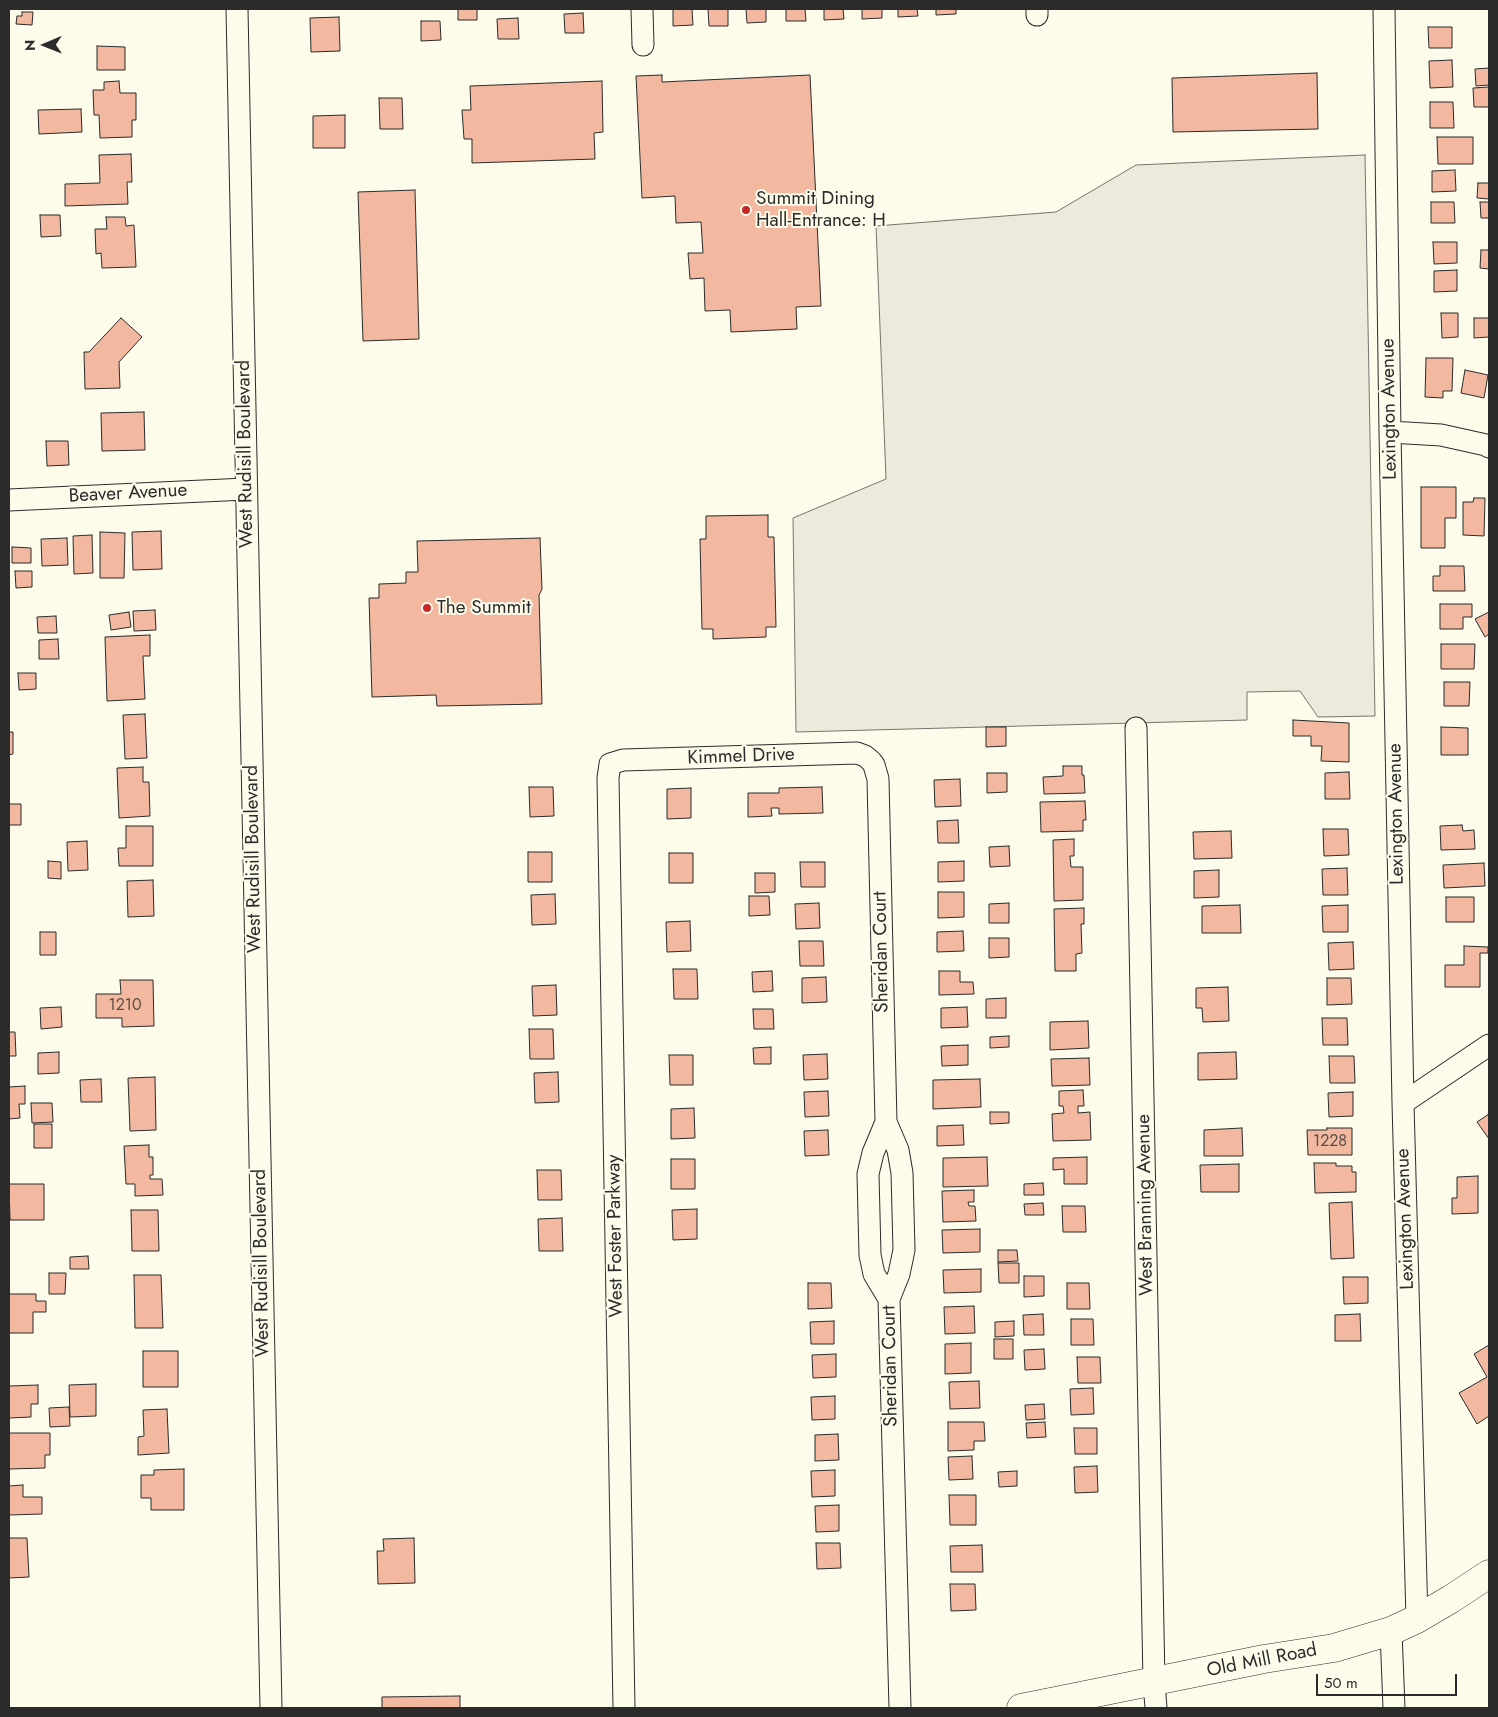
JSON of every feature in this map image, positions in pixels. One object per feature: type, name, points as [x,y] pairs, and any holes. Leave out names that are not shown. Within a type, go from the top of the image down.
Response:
[{"type":"main road","name":"Old Mill Road","points":[[1021,1708],[1079,1703],[1154,1682],[1264,1659],[1334,1648],[1390,1632],[1451,1600],[1489,1574]]},
{"type":"street","name":"West Rudisill Boulevard","points":[[237,9],[271,1708]]},
{"type":"street","points":[[642,9],[643,45]]},
{"type":"street","name":"Lexington Avenue","points":[[1384,9],[1403,1103],[1417,1619]]},
{"type":"street","points":[[1390,432],[1441,435],[1489,447]]},
{"type":"street","name":"Beaver Avenue","points":[[9,500],[246,489]]},
{"type":"street","name":"West Branning Avenue","points":[[1136,728],[1156,1708]]},
{"type":"street","name":"Kimmel Drive","points":[[610,764],[623,760],[857,753],[871,761]]},
{"type":"street","name":"Sheridan Court","points":[[871,761],[878,779],[886,1122],[898,1150],[902,1173],[904,1250],[900,1274],[889,1299],[900,1708]]},
{"type":"street","name":"West Foster Parkway","points":[[610,764],[608,798],[624,1708]]},
{"type":"street","points":[[1403,1103],[1489,1045]]},
{"type":"street","points":[[886,1122],[873,1153],[868,1174],[870,1254],[874,1274],[889,1299]]},
{"type":"street","points":[[1390,1632],[1394,1708]]},
{"type":"shaded area","points":[[1365,155],[1375,716],[1318,717],[1300,691],[1247,692],[1247,720],[796,732],[793,518],[886,479],[876,226],[1056,212],[1136,165]]},
{"type":"building","points":[[458,9],[477,9],[477,20],[458,20]]},
{"type":"building","points":[[673,9],[692,9],[693,25],[673,26]]},
{"type":"building","points":[[708,9],[728,9],[728,26],[709,26]]},
{"type":"building","points":[[746,9],[766,9],[766,22],[747,23]]},
{"type":"building","points":[[786,9],[805,9],[806,21],[786,21]]},
{"type":"building","points":[[824,9],[843,9],[844,19],[824,20]]},
{"type":"building","points":[[862,9],[882,9],[882,18],[862,19]]},
{"type":"building","points":[[898,9],[917,9],[918,16],[898,17]]},
{"type":"building","points":[[936,9],[956,9],[956,14],[936,15]]},
{"type":"building","points":[[22,12],[33,12],[32,25],[16,24],[17,16],[22,16]]},
{"type":"building","points":[[583,13],[584,33],[565,33],[564,14]]},
{"type":"building","points":[[339,17],[340,51],[311,52],[310,18]]},
{"type":"building","points":[[518,18],[519,39],[498,39],[497,19]]},
{"type":"building","points":[[421,21],[440,21],[441,40],[421,41]]},
{"type":"building","points":[[1428,27],[1452,27],[1452,48],[1429,48]]},
{"type":"building","points":[[97,46],[125,47],[125,70],[97,70]]},
{"type":"building","points":[[1452,60],[1453,87],[1430,88],[1429,61]]},
{"type":"building","points":[[1489,68],[1489,85],[1476,86],[1475,69]]},
{"type":"building","points":[[1317,73],[1318,129],[1173,132],[1172,78]]},
{"type":"building","name":"Summit Dining Hall-Entrance: H","points":[[662,75],[662,82],[810,75],[821,306],[796,307],[797,329],[731,332],[730,310],[705,311],[704,278],[690,279],[688,253],[703,253],[701,222],[676,223],[675,196],[642,198],[636,76]]},
{"type":"building","points":[[119,81],[120,93],[136,93],[136,120],[132,120],[132,137],[100,138],[99,115],[94,115],[93,90],[104,90],[104,82]]},
{"type":"building","points":[[602,81],[603,132],[594,133],[595,159],[472,163],[472,139],[464,139],[462,110],[471,110],[470,86]]},
{"type":"building","points":[[1489,87],[1489,107],[1474,107],[1473,88]]},
{"type":"building","points":[[379,98],[402,98],[403,129],[380,129]]},
{"type":"building","points":[[1430,102],[1453,102],[1454,128],[1430,128]]},
{"type":"building","points":[[81,109],[82,132],[39,134],[38,110]]},
{"type":"building","points":[[345,115],[345,148],[313,148],[313,116]]},
{"type":"building","points":[[1437,137],[1473,137],[1473,164],[1438,164]]},
{"type":"building","points":[[131,154],[132,182],[127,182],[128,204],[65,206],[65,184],[100,183],[99,155]]},
{"type":"building","points":[[1455,170],[1456,191],[1432,192],[1432,171]]},
{"type":"building","points":[[1478,183],[1489,183],[1489,199],[1477,198]]},
{"type":"building","points":[[415,190],[419,339],[363,341],[358,192]]},
{"type":"building","points":[[1431,202],[1454,202],[1455,223],[1431,223]]},
{"type":"building","points":[[1480,202],[1489,202],[1489,218],[1481,218]]},
{"type":"building","points":[[40,215],[60,215],[61,236],[41,237]]},
{"type":"building","points":[[106,217],[125,217],[126,226],[134,225],[136,267],[102,268],[101,253],[96,254],[95,229],[107,229]]},
{"type":"building","points":[[1433,242],[1457,242],[1457,263],[1434,264]]},
{"type":"building","points":[[1481,250],[1489,250],[1489,269],[1480,268]]},
{"type":"building","points":[[1457,270],[1457,291],[1434,292],[1434,271]]},
{"type":"building","points":[[1441,313],[1458,313],[1458,337],[1442,338]]},
{"type":"building","points":[[121,318],[142,337],[119,362],[120,388],[85,389],[84,352],[89,352]]},
{"type":"building","points":[[1474,318],[1489,318],[1489,337],[1474,338]]},
{"type":"building","points":[[1426,358],[1453,358],[1452,391],[1443,391],[1443,398],[1425,397]]},
{"type":"building","points":[[1465,370],[1488,375],[1484,398],[1461,393]]},
{"type":"building","points":[[144,412],[145,450],[102,451],[101,413]]},
{"type":"building","points":[[46,441],[68,441],[69,465],[47,466]]},
{"type":"building","points":[[1421,487],[1456,487],[1456,518],[1445,518],[1445,548],[1421,548]]},
{"type":"building","points":[[1474,498],[1485,498],[1484,536],[1463,535],[1463,502],[1473,502]]},
{"type":"building","points":[[768,515],[768,537],[774,537],[776,627],[766,627],[766,637],[713,639],[713,629],[702,629],[700,539],[706,539],[706,516]]},
{"type":"building","points":[[161,531],[162,569],[133,570],[132,532]]},
{"type":"building","points":[[100,532],[125,533],[124,578],[100,578]]},
{"type":"building","points":[[92,535],[93,573],[74,574],[73,536]]},
{"type":"building","points":[[67,538],[68,565],[42,566],[41,539]]},
{"type":"building","points":[[540,538],[542,589],[539,595],[542,704],[437,706],[436,695],[372,697],[369,598],[379,598],[379,584],[406,583],[406,572],[418,572],[417,541]]},
{"type":"building","points":[[12,547],[31,548],[31,563],[12,563]]},
{"type":"building","points":[[1440,566],[1464,566],[1465,591],[1433,591],[1433,576],[1440,576]]},
{"type":"building","points":[[15,571],[32,571],[32,587],[16,588]]},
{"type":"building","points":[[1440,604],[1472,604],[1472,617],[1463,617],[1463,629],[1440,629]]},
{"type":"building","points":[[155,610],[156,630],[134,631],[133,611]]},
{"type":"building","points":[[129,612],[131,627],[111,630],[109,615]]},
{"type":"building","points":[[1489,612],[1489,634],[1485,637],[1475,619]]},
{"type":"building","points":[[56,616],[57,633],[38,633],[37,617]]},
{"type":"building","points":[[150,635],[150,656],[143,656],[145,699],[107,701],[105,637]]},
{"type":"building","points":[[58,639],[59,659],[39,659],[39,640]]},
{"type":"building","points":[[1441,644],[1475,644],[1474,669],[1441,669]]},
{"type":"building","points":[[18,673],[36,673],[36,689],[19,690]]},
{"type":"building","points":[[1444,682],[1470,682],[1469,706],[1444,706]]},
{"type":"building","points":[[145,714],[147,758],[125,759],[123,715]]},
{"type":"building","points":[[1293,720],[1349,723],[1349,762],[1321,761],[1322,746],[1311,746],[1311,736],[1293,736]]},
{"type":"building","points":[[986,727],[1006,727],[1006,746],[986,747]]},
{"type":"building","points":[[1441,727],[1468,728],[1468,755],[1441,755]]},
{"type":"building","points":[[9,732],[13,732],[13,754],[9,755]]},
{"type":"building","points":[[1063,766],[1082,766],[1085,793],[1044,794],[1043,777],[1063,776]]},
{"type":"building","points":[[143,767],[143,782],[149,782],[150,816],[119,818],[117,768]]},
{"type":"building","points":[[1349,772],[1350,799],[1325,799],[1325,773]]},
{"type":"building","points":[[987,773],[1007,773],[1007,792],[987,793]]},
{"type":"building","points":[[960,779],[961,806],[935,807],[934,780]]},
{"type":"building","points":[[529,787],[553,787],[554,816],[530,817]]},
{"type":"building","points":[[822,787],[823,813],[779,814],[779,808],[771,808],[772,816],[748,817],[748,793],[779,793],[779,788]]},
{"type":"building","points":[[691,788],[691,818],[667,819],[667,789]]},
{"type":"building","points":[[1085,801],[1086,820],[1083,820],[1083,831],[1041,832],[1040,802]]},
{"type":"building","points":[[9,804],[21,804],[21,825],[9,825]]},
{"type":"building","points":[[958,820],[959,843],[938,843],[937,821]]},
{"type":"building","points":[[1462,825],[1463,831],[1474,830],[1475,849],[1441,850],[1440,826]]},
{"type":"building","points":[[126,826],[153,826],[153,866],[119,866],[118,848],[126,848]]},
{"type":"building","points":[[1323,829],[1348,829],[1349,855],[1324,856]]},
{"type":"building","points":[[1231,831],[1232,858],[1194,859],[1193,832]]},
{"type":"building","points":[[1074,839],[1074,856],[1070,856],[1071,867],[1083,867],[1083,900],[1054,901],[1053,840]]},
{"type":"building","points":[[87,841],[88,870],[68,871],[67,842]]},
{"type":"building","points":[[1009,846],[1010,866],[990,867],[989,847]]},
{"type":"building","points":[[528,852],[552,852],[552,882],[528,882]]},
{"type":"building","points":[[669,853],[693,853],[693,883],[669,883]]},
{"type":"building","points":[[48,861],[61,862],[61,879],[48,878]]},
{"type":"building","points":[[964,861],[964,881],[938,882],[938,862]]},
{"type":"building","points":[[800,862],[825,862],[825,887],[801,887]]},
{"type":"building","points":[[1484,863],[1485,886],[1444,888],[1443,865]]},
{"type":"building","points":[[1347,868],[1348,895],[1323,895],[1322,869]]},
{"type":"building","points":[[1219,870],[1219,897],[1194,898],[1194,871]]},
{"type":"building","points":[[755,873],[775,873],[775,892],[755,893]]},
{"type":"building","points":[[153,880],[154,916],[128,917],[127,881]]},
{"type":"building","points":[[938,892],[964,892],[964,917],[938,918]]},
{"type":"building","points":[[555,894],[556,924],[532,925],[531,895]]},
{"type":"building","points":[[749,896],[769,896],[770,915],[749,916]]},
{"type":"building","points":[[1446,897],[1474,897],[1474,922],[1446,922]]},
{"type":"building","points":[[819,903],[820,928],[796,929],[795,904]]},
{"type":"building","points":[[1009,903],[1009,923],[989,923],[989,904]]},
{"type":"building","points":[[1240,905],[1241,933],[1202,933],[1202,906]]},
{"type":"building","points":[[1348,905],[1348,932],[1323,932],[1322,906]]},
{"type":"building","points":[[1084,908],[1084,924],[1081,924],[1082,953],[1076,954],[1076,971],[1055,971],[1054,909]]},
{"type":"building","points":[[690,921],[691,951],[667,952],[666,922]]},
{"type":"building","points":[[963,931],[964,951],[937,952],[937,932]]},
{"type":"building","points":[[40,932],[56,932],[56,955],[40,955]]},
{"type":"building","points":[[989,938],[1009,938],[1009,957],[989,958]]},
{"type":"building","points":[[799,941],[823,941],[824,966],[800,966]]},
{"type":"building","points":[[1353,942],[1354,969],[1329,970],[1328,943]]},
{"type":"building","points":[[1464,946],[1488,947],[1488,953],[1480,953],[1480,987],[1445,987],[1445,965],[1464,965]]},
{"type":"building","points":[[673,969],[697,969],[698,999],[674,999]]},
{"type":"building","points":[[772,971],[773,991],[753,992],[752,972]]},
{"type":"building","points":[[939,971],[960,971],[960,982],[973,982],[974,994],[939,995]]},
{"type":"building","points":[[826,977],[827,1002],[802,1003],[802,978]]},
{"type":"building","points":[[1327,978],[1351,978],[1352,1004],[1327,1005]]},
{"type":"building","points":[[120,980],[153,980],[154,1026],[122,1027],[122,1018],[96,1018],[96,994],[121,994]]},
{"type":"building","points":[[556,985],[557,1015],[533,1016],[532,986]]},
{"type":"building","points":[[1228,987],[1229,1021],[1203,1022],[1202,1008],[1196,1008],[1196,988]]},
{"type":"building","points":[[1006,998],[1006,1018],[986,1018],[986,999]]},
{"type":"building","points":[[61,1007],[62,1027],[41,1029],[40,1008]]},
{"type":"building","points":[[967,1007],[968,1027],[941,1028],[941,1008]]},
{"type":"building","points":[[753,1009],[773,1009],[774,1029],[754,1029]]},
{"type":"building","points":[[1322,1018],[1347,1018],[1348,1045],[1323,1045]]},
{"type":"building","points":[[1088,1021],[1089,1048],[1050,1050],[1050,1022]]},
{"type":"building","points":[[529,1029],[553,1029],[554,1059],[530,1059]]},
{"type":"building","points":[[9,1032],[15,1032],[16,1056],[9,1056]]},
{"type":"building","points":[[1009,1036],[1009,1047],[990,1048],[990,1037]]},
{"type":"building","points":[[968,1045],[968,1065],[942,1066],[941,1046]]},
{"type":"building","points":[[771,1047],[771,1064],[754,1064],[753,1048]]},
{"type":"building","points":[[59,1052],[59,1073],[38,1074],[38,1053]]},
{"type":"building","points":[[1236,1052],[1237,1079],[1198,1080],[1198,1053]]},
{"type":"building","points":[[827,1054],[828,1079],[804,1080],[803,1055]]},
{"type":"building","points":[[669,1055],[693,1055],[693,1085],[670,1085]]},
{"type":"building","points":[[1329,1056],[1354,1056],[1355,1083],[1330,1083]]},
{"type":"building","points":[[1089,1058],[1090,1085],[1052,1086],[1051,1059]]},
{"type":"building","points":[[558,1072],[559,1102],[535,1103],[534,1073]]},
{"type":"building","points":[[155,1077],[156,1130],[130,1131],[128,1078]]},
{"type":"building","points":[[101,1079],[102,1102],[81,1102],[80,1080]]},
{"type":"building","points":[[980,1079],[981,1107],[933,1109],[933,1080]]},
{"type":"building","points":[[25,1086],[25,1104],[19,1104],[20,1118],[9,1119],[9,1087]]},
{"type":"building","points":[[1083,1090],[1084,1106],[1078,1106],[1078,1113],[1090,1112],[1091,1140],[1053,1141],[1052,1114],[1064,1113],[1063,1106],[1059,1106],[1059,1091]]},
{"type":"building","points":[[828,1091],[829,1116],[805,1117],[804,1092]]},
{"type":"building","points":[[1353,1092],[1353,1116],[1329,1117],[1328,1093]]},
{"type":"building","points":[[31,1103],[52,1103],[53,1122],[32,1123]]},
{"type":"building","points":[[694,1108],[695,1138],[671,1139],[671,1109]]},
{"type":"building","points":[[990,1112],[1009,1112],[1009,1123],[990,1124]]},
{"type":"building","points":[[1489,1114],[1489,1139],[1477,1122]]},
{"type":"building","points":[[34,1124],[52,1124],[52,1148],[34,1148]]},
{"type":"building","points":[[963,1125],[964,1145],[937,1146],[937,1126]]},
{"type":"building","points":[[1242,1128],[1243,1156],[1204,1156],[1204,1130]]},
{"type":"building","points":[[1327,1128],[1352,1128],[1352,1155],[1308,1155],[1307,1130],[1327,1130]]},
{"type":"building","points":[[828,1130],[829,1155],[805,1156],[804,1131]]},
{"type":"building","points":[[149,1145],[149,1157],[153,1157],[153,1175],[150,1175],[150,1179],[162,1179],[163,1195],[135,1196],[135,1184],[126,1184],[124,1146]]},
{"type":"building","points":[[987,1157],[988,1186],[943,1187],[943,1158]]},
{"type":"building","points":[[1087,1157],[1087,1184],[1064,1184],[1064,1169],[1053,1170],[1053,1158]]},
{"type":"building","points":[[671,1159],[695,1159],[695,1189],[671,1189]]},
{"type":"building","points":[[1314,1163],[1336,1163],[1336,1166],[1352,1166],[1352,1172],[1356,1172],[1356,1192],[1315,1193]]},
{"type":"building","points":[[1239,1164],[1239,1192],[1201,1192],[1200,1165]]},
{"type":"building","points":[[537,1170],[561,1170],[562,1200],[538,1200]]},
{"type":"building","points":[[1478,1176],[1478,1213],[1452,1214],[1452,1198],[1457,1198],[1457,1177]]},
{"type":"building","points":[[1043,1183],[1044,1195],[1024,1195],[1024,1184]]},
{"type":"building","points":[[9,1184],[44,1184],[44,1220],[10,1220]]},
{"type":"building","points":[[974,1190],[974,1202],[968,1202],[969,1206],[975,1206],[976,1221],[943,1222],[942,1191]]},
{"type":"building","points":[[1352,1202],[1354,1258],[1331,1259],[1329,1203]]},
{"type":"building","points":[[1043,1203],[1044,1215],[1025,1215],[1024,1204]]},
{"type":"building","points":[[1062,1206],[1085,1206],[1086,1232],[1063,1232]]},
{"type":"building","points":[[697,1209],[697,1239],[673,1240],[672,1210]]},
{"type":"building","points":[[131,1210],[158,1210],[159,1251],[132,1251]]},
{"type":"building","points":[[562,1218],[563,1251],[539,1251],[538,1219]]},
{"type":"building","points":[[980,1229],[980,1252],[943,1253],[942,1230]]},
{"type":"building","points":[[998,1250],[1017,1250],[1018,1261],[998,1262]]},
{"type":"building","points":[[88,1256],[89,1269],[70,1269],[70,1257]]},
{"type":"building","points":[[998,1263],[1019,1263],[1019,1283],[999,1283]]},
{"type":"building","points":[[981,1269],[981,1292],[944,1293],[943,1270]]},
{"type":"building","points":[[49,1273],[66,1273],[65,1294],[49,1294]]},
{"type":"building","points":[[134,1275],[161,1275],[163,1328],[135,1328]]},
{"type":"building","points":[[1024,1276],[1044,1276],[1044,1296],[1024,1297]]},
{"type":"building","points":[[1343,1277],[1368,1277],[1368,1303],[1344,1304]]},
{"type":"building","points":[[808,1283],[831,1283],[832,1308],[808,1309]]},
{"type":"building","points":[[1067,1283],[1089,1283],[1090,1309],[1067,1309]]},
{"type":"building","points":[[9,1294],[36,1294],[36,1301],[46,1301],[46,1312],[33,1312],[33,1333],[9,1333]]},
{"type":"building","points":[[974,1306],[975,1333],[945,1334],[944,1307]]},
{"type":"building","points":[[1043,1314],[1044,1335],[1024,1335],[1023,1315]]},
{"type":"building","points":[[1360,1314],[1361,1341],[1335,1341],[1335,1315]]},
{"type":"building","points":[[1071,1319],[1093,1319],[1094,1345],[1071,1345]]},
{"type":"building","points":[[834,1321],[834,1344],[811,1344],[810,1322]]},
{"type":"building","points":[[1014,1321],[1014,1336],[995,1337],[995,1322]]},
{"type":"building","points":[[994,1339],[1013,1339],[1013,1359],[994,1359]]},
{"type":"building","points":[[971,1343],[971,1373],[945,1374],[945,1344]]},
{"type":"building","points":[[1489,1345],[1489,1416],[1477,1424],[1459,1393],[1487,1377],[1474,1354]]},
{"type":"building","points":[[1044,1349],[1045,1369],[1025,1370],[1024,1350]]},
{"type":"building","points":[[143,1351],[178,1351],[178,1387],[143,1387]]},
{"type":"building","points":[[836,1354],[836,1377],[813,1378],[812,1355]]},
{"type":"building","points":[[1077,1357],[1100,1357],[1101,1383],[1078,1383]]},
{"type":"building","points":[[979,1381],[980,1408],[950,1409],[949,1382]]},
{"type":"building","points":[[96,1384],[96,1416],[70,1417],[69,1385]]},
{"type":"building","points":[[38,1385],[38,1404],[31,1404],[31,1417],[9,1418],[9,1386]]},
{"type":"building","points":[[1093,1388],[1094,1414],[1071,1415],[1070,1389]]},
{"type":"building","points":[[835,1396],[835,1419],[812,1420],[811,1397]]},
{"type":"building","points":[[1044,1404],[1045,1419],[1026,1420],[1025,1405]]},
{"type":"building","points":[[69,1407],[70,1426],[50,1427],[49,1408]]},
{"type":"building","points":[[167,1409],[169,1453],[138,1455],[138,1437],[144,1436],[143,1410]]},
{"type":"building","points":[[948,1422],[984,1422],[985,1441],[974,1441],[974,1450],[948,1451]]},
{"type":"building","points":[[1045,1422],[1046,1437],[1027,1438],[1026,1423]]},
{"type":"building","points":[[1074,1428],[1097,1428],[1097,1454],[1075,1454]]},
{"type":"building","points":[[9,1433],[50,1433],[50,1455],[45,1455],[45,1468],[9,1469]]},
{"type":"building","points":[[838,1434],[839,1460],[815,1461],[815,1435]]},
{"type":"building","points":[[972,1456],[973,1479],[949,1480],[948,1457]]},
{"type":"building","points":[[1097,1466],[1098,1492],[1075,1493],[1074,1467]]},
{"type":"building","points":[[184,1469],[184,1510],[151,1510],[151,1498],[141,1498],[141,1475],[154,1475],[154,1470]]},
{"type":"building","points":[[835,1470],[835,1496],[812,1497],[811,1471]]},
{"type":"building","points":[[1017,1471],[1017,1486],[999,1487],[998,1472]]},
{"type":"building","points":[[23,1485],[23,1497],[42,1497],[42,1514],[9,1515],[9,1486]]},
{"type":"building","points":[[949,1495],[976,1495],[976,1525],[950,1525]]},
{"type":"building","points":[[839,1505],[839,1531],[816,1532],[815,1506]]},
{"type":"building","points":[[9,1538],[27,1538],[29,1577],[9,1578]]},
{"type":"building","points":[[414,1538],[415,1583],[378,1584],[377,1551],[384,1551],[383,1539]]},
{"type":"building","points":[[816,1543],[840,1543],[841,1568],[817,1569]]},
{"type":"building","points":[[982,1545],[983,1572],[951,1572],[950,1546]]},
{"type":"building","points":[[950,1584],[975,1584],[976,1610],[951,1611]]},
{"type":"building","points":[[460,1696],[460,1708],[382,1708],[382,1697]]},
{"type":"place","name":"Summit Dining Hall-Entrance: H","points":[[746,210]]},
{"type":"place","name":"The Summit","points":[[427,608]]}]
